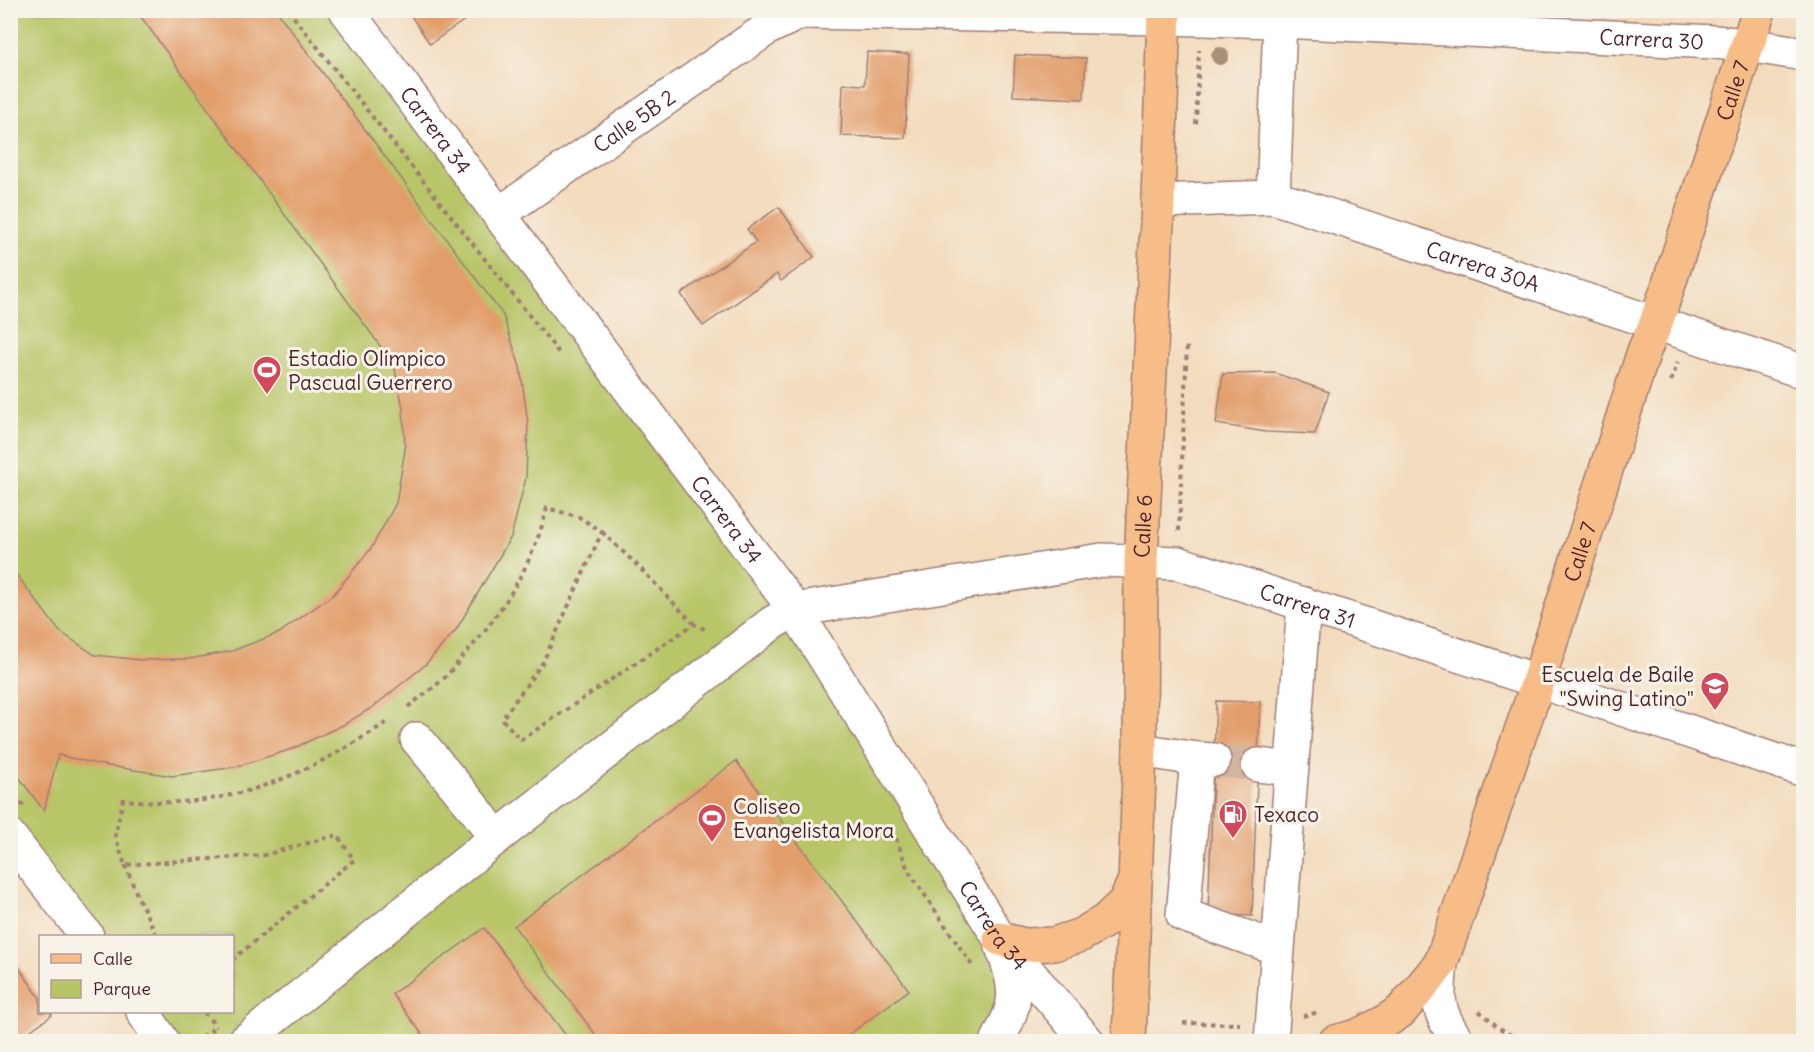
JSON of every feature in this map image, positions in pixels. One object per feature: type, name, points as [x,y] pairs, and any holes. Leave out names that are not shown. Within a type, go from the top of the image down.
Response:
[{"type":"main road","name":"Calle 7","points":[[1335,1041],[1357,1036],[1401,1011],[1441,963],[1538,682],[1644,351],[1656,323],[1759,10]]},
{"type":"main road","name":"Calle 6","points":[[1129,1041],[1140,750],[1142,562],[1164,14]]},
{"type":"main road","points":[[1000,939],[1025,945],[1054,944],[1081,936],[1105,921],[1125,902],[1135,878]]},
{"type":"street","name":"Carrera 34","points":[[346,10],[795,610],[1000,939],[1088,1041]]},
{"type":"street","name":"Carrera 30","points":[[761,19],[801,11],[1164,14],[1201,19],[1747,45],[1803,54]]},
{"type":"street","name":"Calle 5B 2","points":[[499,214],[761,19]]},
{"type":"street","points":[[1273,197],[1280,21]]},
{"type":"street","name":"Carrera 30A","points":[[1158,201],[1273,197],[1803,372]]},
{"type":"street","name":"Carrera 31","points":[[795,610],[1102,560],[1178,564],[1803,770]]},
{"type":"street","points":[[1271,1032],[1304,604]]},
{"type":"street","points":[[230,1034],[496,838],[772,623],[795,610]]},
{"type":"street","points":[[407,727],[496,838]]},
{"type":"street","points":[[1140,750],[1206,759],[1183,915],[1277,948]]},
{"type":"street","points":[[1258,765],[1292,769]]},
{"type":"street","points":[[10,837],[86,935]]},
{"type":"street","points":[[997,1041],[1008,1019],[1013,1000],[1011,973],[1000,939]]},
{"type":"street","points":[[1441,963],[1437,1000],[1447,1027],[1458,1041]]},
{"type":"street","points":[[143,1013],[163,1041]]},
{"type":"path","points":[[288,10],[563,358]]},
{"type":"path","points":[[1195,132],[1201,19]]},
{"type":"path","points":[[1178,564],[1187,341]]},
{"type":"path","points":[[407,708],[442,681],[505,604],[525,569],[540,534],[547,508],[579,517],[602,532],[637,564],[694,624],[716,635]]},
{"type":"path","points":[[602,532],[543,662],[502,719],[521,740],[694,624]]},
{"type":"path","points":[[157,935],[124,865],[115,836],[123,800],[167,803],[210,799],[254,789],[314,765],[361,739],[407,727]]},
{"type":"path","points":[[124,865],[265,855],[337,835],[354,860],[234,958]]},
{"type":"path","points":[[1183,1023],[1234,1024],[1271,1032],[1321,1012]]},
{"type":"path","points":[[206,1013],[230,1034]]},
{"type":"green space","points":[[10,11],[346,11],[795,610],[1000,939],[997,1041],[163,1041],[144,1013],[234,1013],[234,935],[86,935],[11,837]]},
{"type":"building","points":[[136,10],[276,10],[503,315],[520,367],[528,423],[526,478],[511,537],[456,630],[425,665],[373,707],[345,724],[292,749],[235,767],[172,776],[58,755],[44,811],[10,765],[10,566],[59,631],[95,655],[141,660],[189,659],[232,651],[279,633],[334,594],[372,547],[396,503],[405,450],[403,408],[394,365]]},
{"type":"building","points":[[407,10],[479,10],[430,44]]},
{"type":"building","points":[[867,52],[909,54],[905,138],[841,136],[843,84],[865,85]]},
{"type":"building","points":[[1015,55],[1086,58],[1084,99],[1013,96]]},
{"type":"building","points":[[779,207],[814,257],[781,281],[777,274],[703,326],[681,294],[756,242],[747,229]]},
{"type":"building","points":[[1275,373],[1329,392],[1315,434],[1266,432],[1216,424],[1223,374]]},
{"type":"building","name":"Texaco","points":[[1216,701],[1260,702],[1252,916],[1208,914]]},
{"type":"building","name":"Coliseo Evangelista Mora","points":[[736,761],[909,990],[839,1042],[601,1042],[514,926]]},
{"type":"building","points":[[484,928],[571,1042],[428,1042],[392,994]]},
{"type":"building","points":[[10,955],[39,997],[39,1013],[52,1015],[14,1042],[10,1042]]},
{"type":"tunnel","points":[[1214,760],[1258,765]]},
{"type":"place","name":"Estadio Olímpico Pascual Guerrero","points":[[267,396]]},
{"type":"place","name":"Escuela de Baile \"Swing Latino\"","points":[[1715,712]]},
{"type":"place","name":"Texaco","points":[[1233,840]]},
{"type":"place","name":"Coliseo Evangelista Mora","points":[[712,844]]}]
